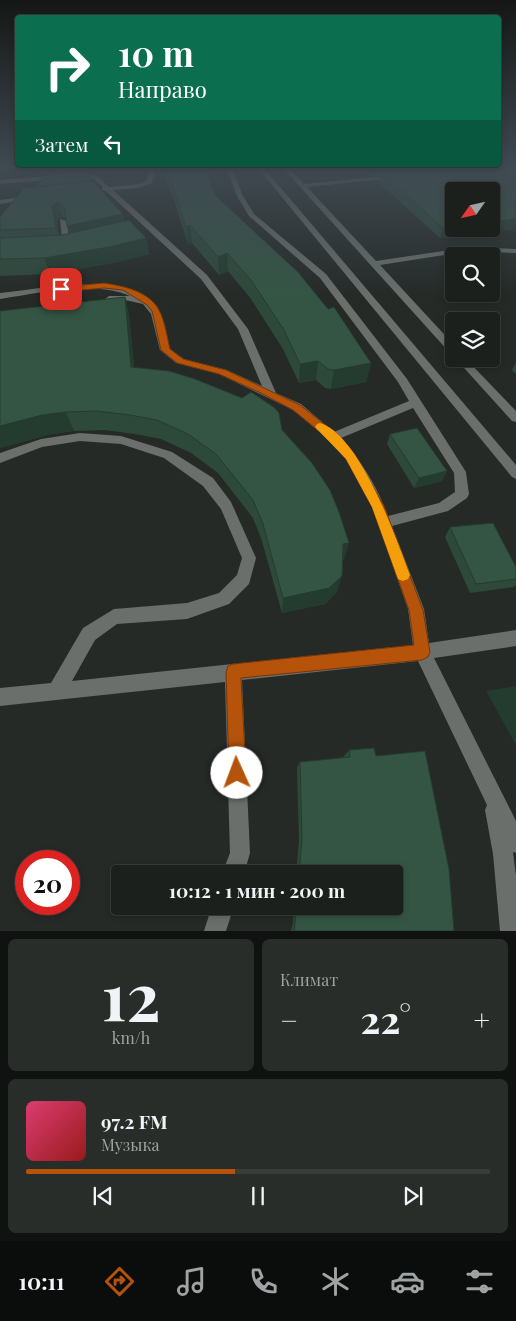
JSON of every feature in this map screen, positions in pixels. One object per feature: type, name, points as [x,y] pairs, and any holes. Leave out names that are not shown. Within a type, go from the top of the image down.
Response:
[{"type":"lane","points":[[133,211],[204,277],[243,329],[272,396]]},
{"type":"lane","points":[[249,211],[323,276],[403,381],[415,403],[460,472],[462,494],[443,507],[384,523]]},
{"type":"lane","points":[[297,211],[516,474]]},
{"type":"lane","points":[[325,211],[445,341]]},
{"type":"lane","points":[[63,221],[67,247]]},
{"type":"lane","points":[[141,230],[150,228]]},
{"type":"lane","points":[[58,247],[77,245]]},
{"type":"lane","points":[[374,264],[470,249],[516,251]]},
{"type":"lane","points":[[0,296],[104,285],[126,288],[143,298],[156,311],[165,350],[180,361],[223,372],[297,407],[333,437],[350,456],[378,506],[416,610],[422,652],[516,843]]},
{"type":"lane","points":[[98,300],[126,296],[143,298]]},
{"type":"lane","points":[[468,367],[516,418]]},
{"type":"lane","points":[[333,437],[415,403]]},
{"type":"lane","points":[[0,458],[41,444],[80,437],[122,440],[168,455],[208,482],[226,506],[249,558],[244,579],[224,599],[187,611],[114,617],[89,634],[57,690]]},
{"type":"lane","points":[[0,697],[422,652],[516,638]]},
{"type":"lane","points":[[233,672],[240,853],[236,865]]},
{"type":"lane","points":[[492,795],[503,854],[511,931]]},
{"type":"lane","points":[[215,931],[220,915]]},
{"type":"green space","points":[[516,686],[516,745],[486,691]]},
{"type":"building","points":[[5,211],[53,211],[56,228],[0,230],[0,217]]},
{"type":"building","points":[[65,211],[121,211],[123,214],[67,226]]},
{"type":"building","points":[[181,211],[233,211],[298,272],[328,309],[334,307],[371,363],[334,370],[328,369],[318,361],[300,364],[284,330],[251,280],[227,253],[218,257],[190,225],[186,227]]},
{"type":"building","points":[[424,211],[445,211],[445,228],[443,228]]},
{"type":"building","points":[[500,211],[516,211],[516,219],[500,221]]},
{"type":"building","points":[[129,220],[146,238],[109,247],[44,258],[0,259],[0,238],[62,235]]},
{"type":"building","points":[[125,297],[131,367],[169,371],[195,379],[242,398],[251,392],[275,408],[279,413],[282,430],[312,463],[330,490],[349,543],[343,544],[342,576],[329,588],[283,598],[263,524],[253,500],[216,454],[188,434],[157,420],[97,411],[42,415],[0,426],[0,311]]},
{"type":"building","points":[[417,428],[447,471],[419,478],[390,434]]},
{"type":"building","points":[[493,523],[516,567],[516,579],[476,584],[450,527]]},
{"type":"building","points":[[374,748],[376,756],[425,751],[449,869],[454,931],[294,931],[296,915],[403,915],[403,865],[300,865],[302,840],[300,762],[350,757],[349,750]]},
{"type":"slow traffic","points":[[320,427],[333,437],[350,456],[378,506],[403,575]]},
{"type":"route","points":[[61,289],[104,285],[126,288],[143,298],[156,311],[165,350],[180,361],[223,372],[297,407],[333,437],[350,456],[378,506],[416,610],[422,652],[233,672],[237,773]]}]
